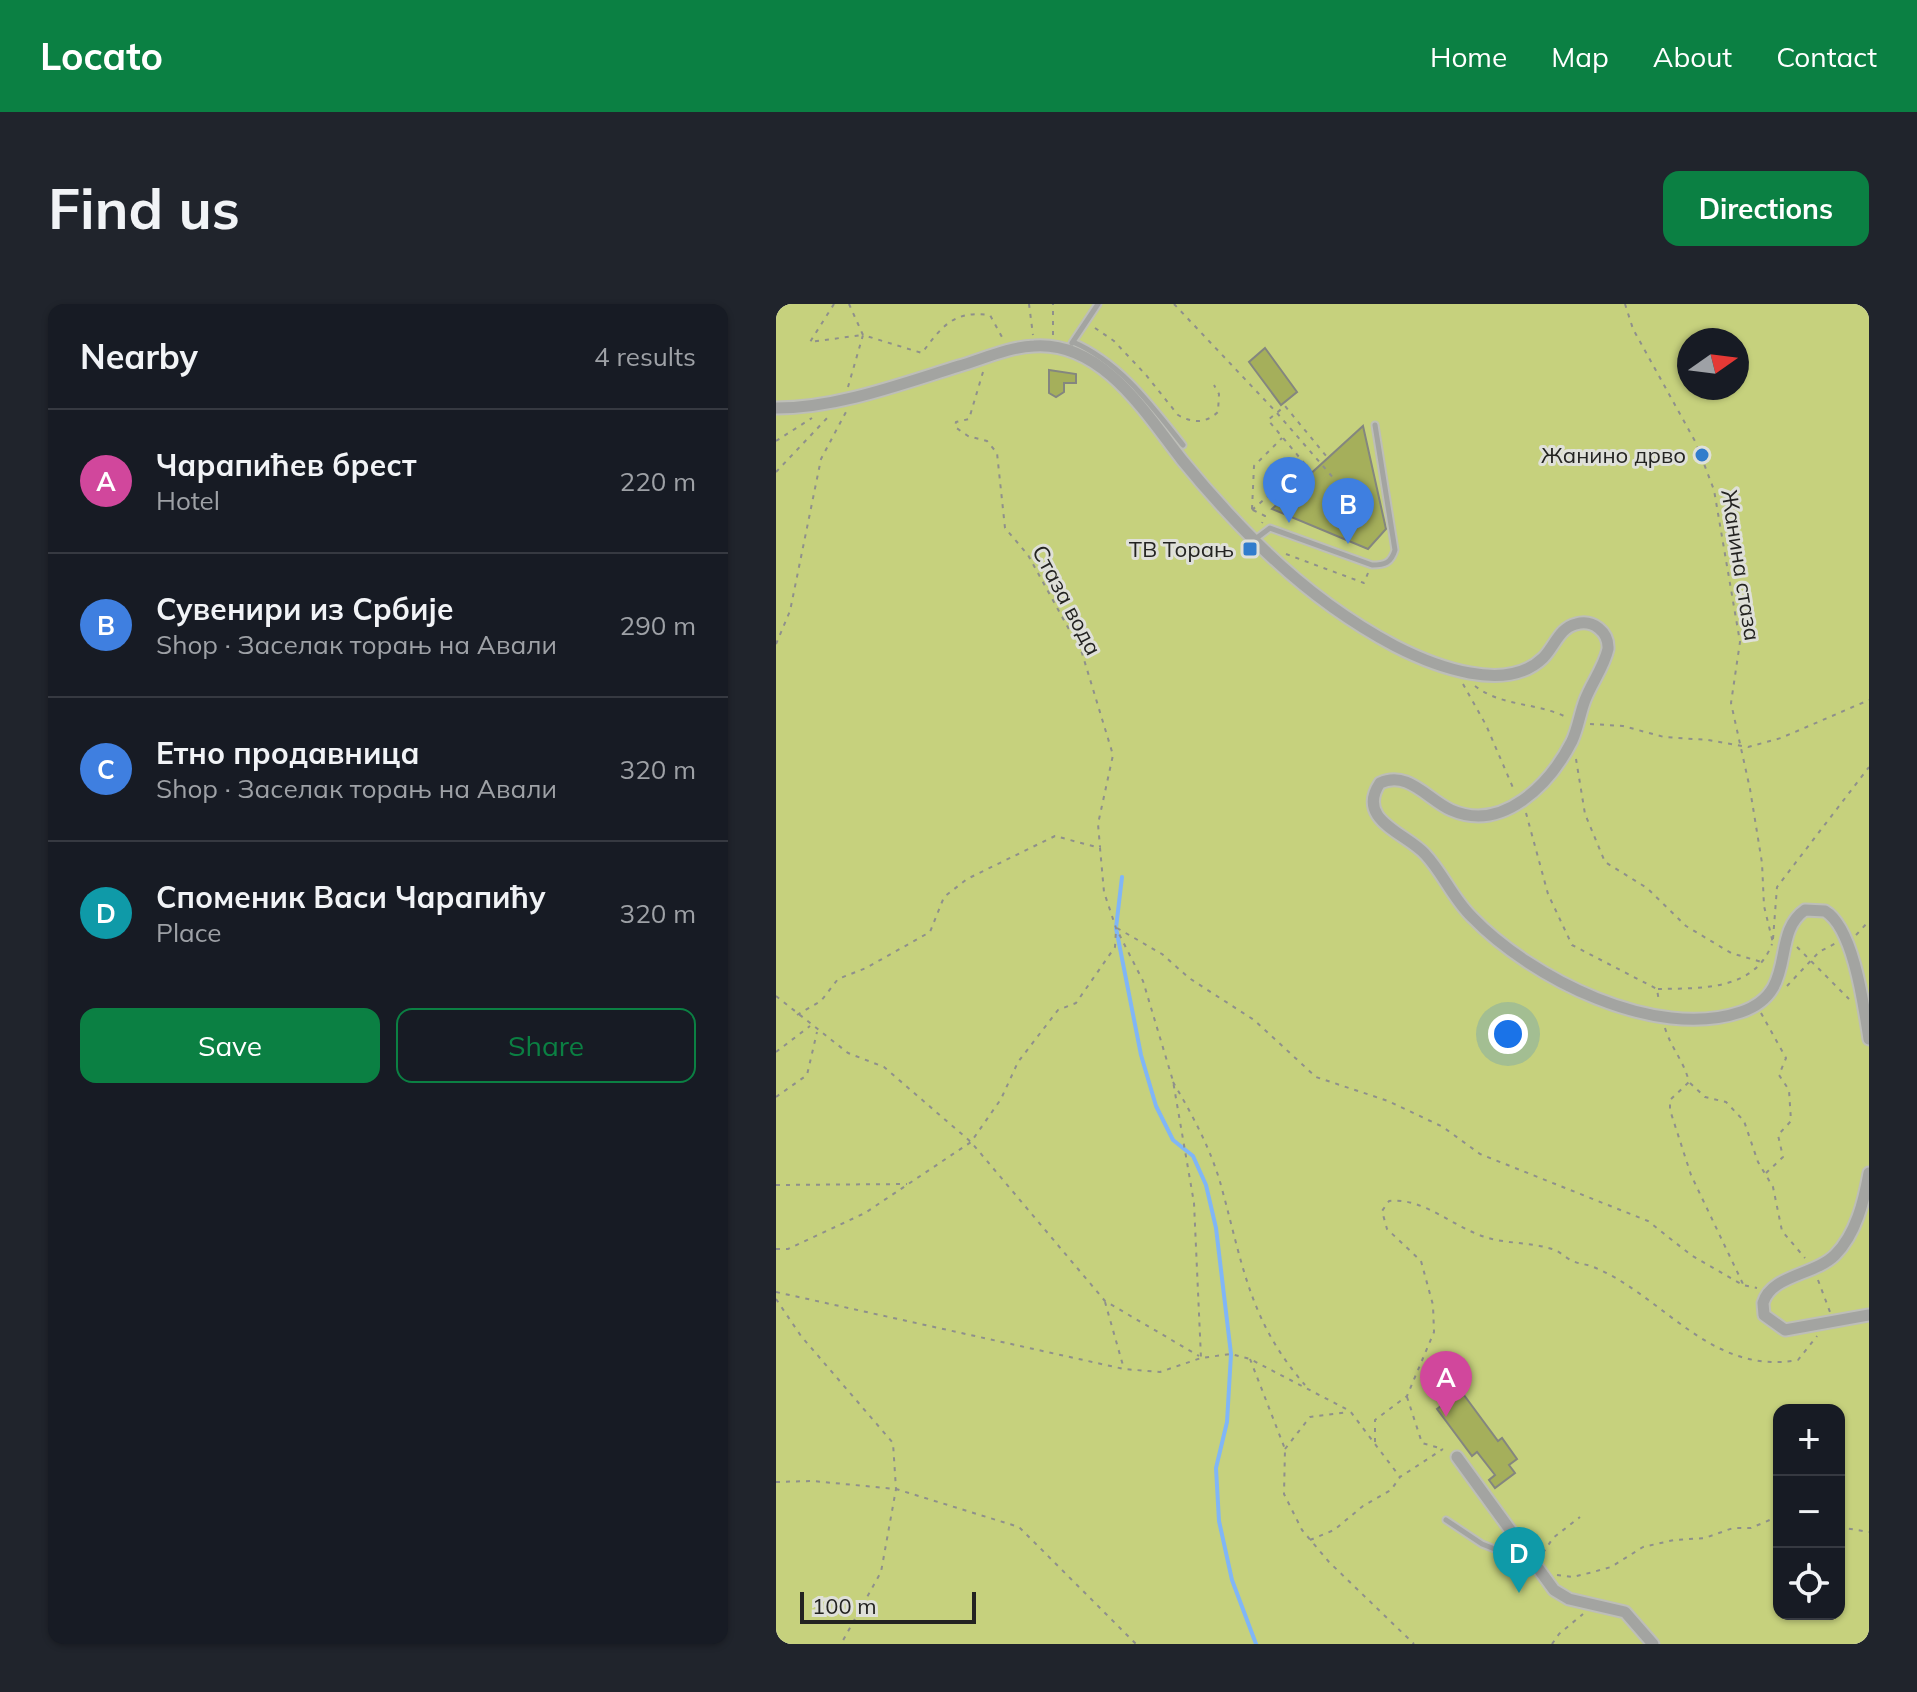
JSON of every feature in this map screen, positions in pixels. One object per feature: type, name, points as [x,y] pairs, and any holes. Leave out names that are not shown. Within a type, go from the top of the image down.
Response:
[{"type":"street","points":[[776,408],[845,398],[1006,351],[1035,346],[1070,347],[1103,370],[1140,403],[1184,462],[1254,540],[1300,582],[1385,641],[1414,656],[1454,669],[1499,675],[1522,671],[1542,659],[1567,628],[1579,622],[1596,626],[1606,636],[1608,649],[1573,740],[1560,760],[1521,804],[1500,814],[1469,815],[1450,810],[1408,782],[1393,779],[1380,783],[1375,791],[1377,816],[1395,834],[1424,852],[1468,914],[1487,933],[1533,966],[1602,1001],[1662,1015],[1720,1017],[1754,1006],[1779,978],[1787,937],[1798,915],[1812,909],[1825,911],[1832,915],[1854,965],[1869,1039]]},
{"type":"street","points":[[1867,1319],[1791,1331],[1775,1326],[1763,1310],[1769,1290],[1834,1257],[1862,1207],[1869,1173]]},
{"type":"street","points":[[1457,1457],[1562,1596],[1625,1612],[1653,1644]]},
{"type":"lane","points":[[1098,304],[1070,347],[1090,349],[1138,390],[1183,445]]},
{"type":"lane","points":[[1254,540],[1270,528],[1372,565],[1383,565],[1392,559],[1395,550],[1375,425]]},
{"type":"lane","points":[[1446,1520],[1482,1544],[1536,1565]]},
{"type":"path","points":[[834,304],[810,342],[863,335],[922,353],[949,322],[967,312],[990,315],[999,328],[1006,351]]},
{"type":"path","points":[[776,472],[845,398],[863,335],[849,304]]},
{"type":"path","points":[[1029,304],[1035,346]]},
{"type":"path","points":[[1053,304],[1053,347]]},
{"type":"path","points":[[1174,304],[1277,413],[1342,488]]},
{"type":"path","name":"Жанина стаза","points":[[1625,304],[1633,329],[1696,443],[1714,490],[1740,642],[1731,703],[1762,863],[1764,906],[1773,943],[1777,887],[1869,767]]},
{"type":"path","points":[[1082,327],[1094,327],[1114,341],[1178,415],[1187,421],[1200,422],[1218,412],[1219,394],[1214,385]]},
{"type":"path","name":"Стаза вода","points":[[988,357],[975,409],[969,419],[956,422],[955,427],[968,436],[987,441],[997,453],[1005,528],[1028,555],[1082,653],[1113,755],[1098,824],[1100,848]]},
{"type":"path","points":[[776,644],[790,611],[821,459],[851,400],[845,398]]},
{"type":"path","points":[[1252,510],[1305,464],[1268,420],[1285,406],[1327,457]]},
{"type":"path","points":[[776,441],[822,412]]},
{"type":"path","points":[[1252,510],[1254,466],[1283,437]]},
{"type":"path","points":[[1252,510],[1265,516],[1254,540]]},
{"type":"path","points":[[1284,553],[1364,583],[1372,565]]},
{"type":"path","points":[[1454,669],[1481,691],[1509,704],[1546,707],[1578,724],[1623,726],[1664,737],[1748,747],[1781,738],[1869,700]]},
{"type":"path","points":[[1573,740],[1585,814],[1605,862],[1647,888],[1686,926],[1731,953],[1765,963]]},
{"type":"path","points":[[797,1015],[821,1001],[838,979],[866,968],[930,932],[944,897],[988,866],[1014,858],[1055,836],[1100,848],[1104,892],[1116,928],[1143,981],[1173,1081],[1194,1203],[1201,1358]]},
{"type":"path","points":[[1783,990],[1819,952],[1853,938],[1869,921]]},
{"type":"path","points":[[776,1249],[788,1249],[865,1213],[971,1142],[1001,1099],[1018,1062],[1058,1010],[1076,1003],[1115,947],[1116,928]]},
{"type":"path","points":[[1116,928],[1162,954],[1189,978],[1254,1020],[1316,1077],[1388,1101],[1443,1127],[1480,1154],[1648,1221],[1691,1255],[1743,1285],[1769,1290]]},
{"type":"path","points":[[1572,945],[1657,989],[1670,1044],[1684,1061],[1689,1082],[1705,1097],[1726,1102],[1744,1121],[1773,1187],[1782,1231],[1815,1269],[1829,1311],[1844,1321]]},
{"type":"path","points":[[776,996],[848,1053],[884,1067],[971,1142],[1105,1301],[1201,1358]]},
{"type":"path","points":[[1754,1006],[1786,1058],[1779,1075],[1789,1090],[1791,1121],[1778,1135],[1783,1157],[1765,1174]]},
{"type":"path","points":[[776,1052],[811,1026]]},
{"type":"path","points":[[776,1097],[807,1075],[817,1031]]},
{"type":"path","points":[[1173,1081],[1209,1150],[1248,1291],[1280,1356],[1306,1386]]},
{"type":"path","points":[[1689,1082],[1670,1100],[1670,1110],[1691,1175],[1743,1285]]},
{"type":"path","points":[[776,1185],[909,1183]]},
{"type":"path","points":[[1375,1442],[1375,1420],[1407,1396],[1434,1332],[1433,1305],[1421,1261],[1387,1229],[1382,1211],[1389,1201],[1404,1199],[1485,1238],[1554,1249],[1642,1295],[1681,1327],[1739,1357],[1775,1364],[1798,1360],[1825,1326]]},
{"type":"path","points":[[776,1292],[1124,1369],[1160,1372],[1201,1358],[1231,1354],[1250,1359],[1350,1411],[1375,1442],[1384,1460],[1400,1477]]},
{"type":"path","points":[[776,1299],[801,1336],[893,1443],[896,1489],[881,1572],[841,1644]]},
{"type":"path","points":[[1105,1301],[1124,1369]]},
{"type":"path","points":[[1250,1359],[1267,1410],[1285,1449],[1284,1494],[1310,1540],[1414,1644]]},
{"type":"path","points":[[1310,1540],[1334,1530],[1363,1506],[1391,1490],[1400,1477],[1443,1449],[1422,1443],[1407,1396]]},
{"type":"path","points":[[1285,1449],[1310,1417],[1350,1411]]},
{"type":"path","points":[[776,1482],[813,1481],[896,1489],[1019,1527],[1136,1644]]},
{"type":"path","points":[[1536,1565],[1553,1538],[1580,1517]]},
{"type":"path","points":[[1553,1575],[1573,1577],[1593,1572],[1611,1567],[1643,1547],[1705,1538],[1733,1528],[1751,1528],[1773,1519]]},
{"type":"path","points":[[1845,1528],[1869,1532]]},
{"type":"path","points":[[1552,1644],[1583,1614],[1593,1612]]},
{"type":"green space","points":[[776,304],[1869,304],[1869,1644],[776,1644]]},
{"type":"building","points":[[1265,348],[1297,392],[1281,405],[1249,362]]},
{"type":"building","points":[[1049,370],[1076,374],[1076,383],[1064,383],[1064,392],[1056,397],[1049,393]]},
{"type":"building","points":[[1363,426],[1386,529],[1368,549],[1272,509]]},
{"type":"building","points":[[1461,1391],[1498,1441],[1502,1438],[1517,1459],[1509,1465],[1515,1473],[1495,1488],[1489,1480],[1495,1475],[1477,1452],[1472,1456],[1437,1409]]},
{"type":"waterway","points":[[1122,877],[1116,928],[1141,1055],[1156,1106],[1173,1140],[1193,1156],[1206,1185],[1216,1228],[1231,1354],[1227,1422],[1216,1468],[1219,1521],[1232,1580],[1256,1644]]},
{"type":"place","name":"Жанино дрво","points":[[1702,455]]},
{"type":"place","name":"Етно продавница","points":[[1289,523]]},
{"type":"place","name":"Сувенири из Србије","points":[[1348,544]]},
{"type":"place","name":"ТВ Торањ","points":[[1250,549]]},
{"type":"place","name":"Чарапићев брест","points":[[1446,1417]]},
{"type":"place","name":"Споменик Васи Чарапићу","points":[[1519,1593]]}]
